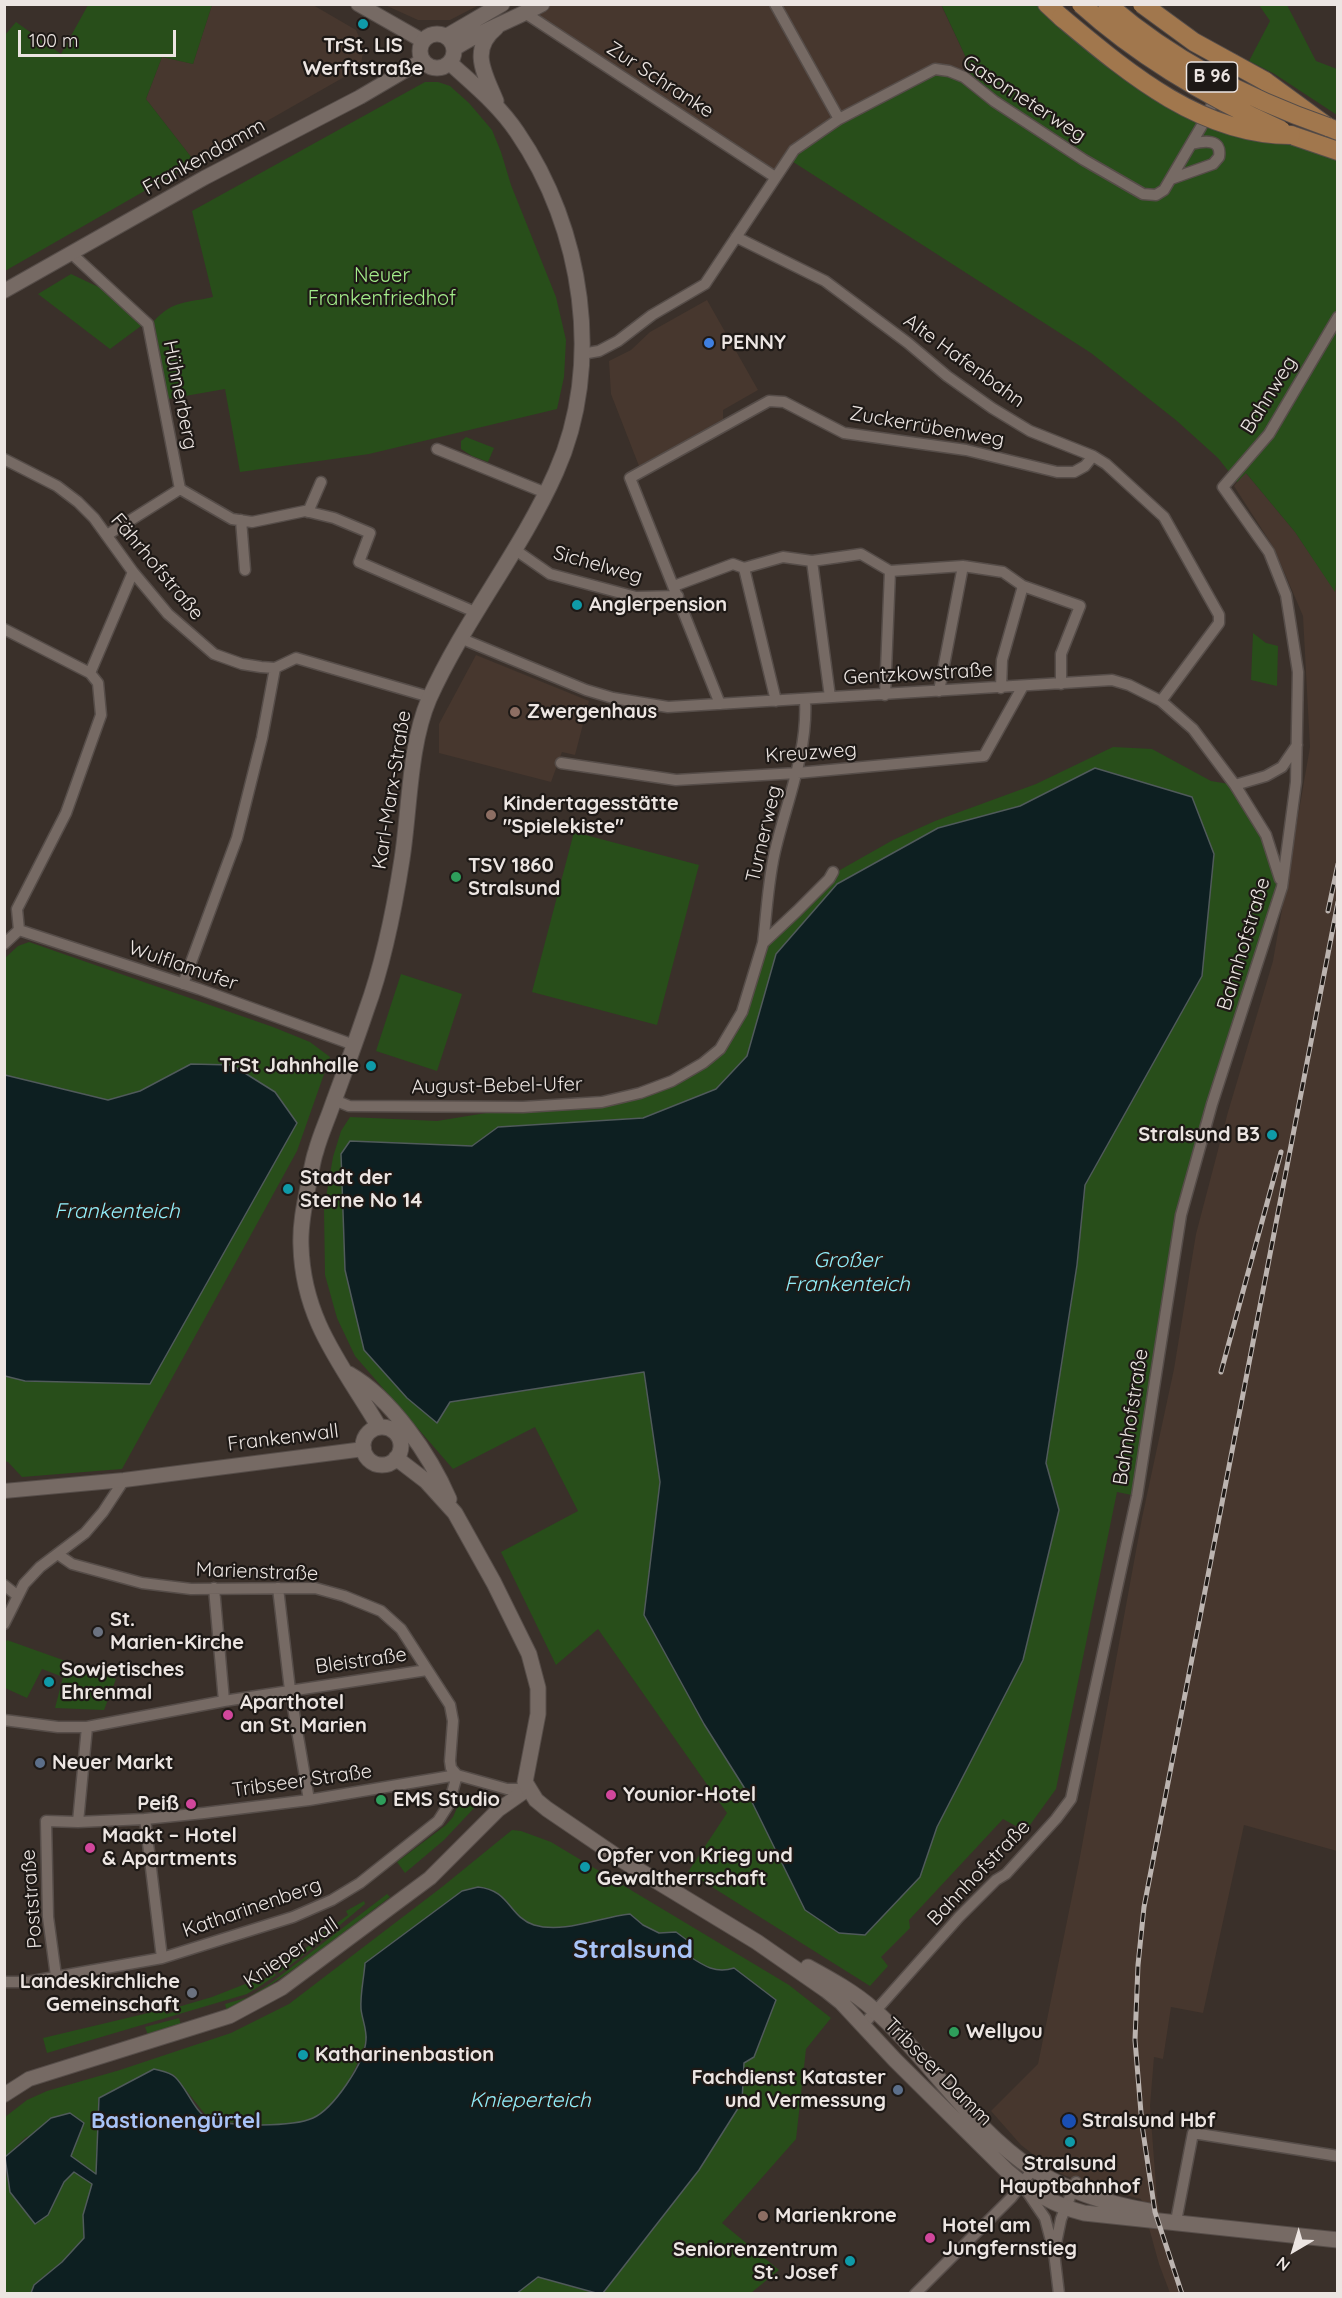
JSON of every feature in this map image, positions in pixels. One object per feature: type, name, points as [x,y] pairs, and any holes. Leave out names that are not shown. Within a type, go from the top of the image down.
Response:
[{"type":"highway","points":[[1047,4],[1130,72],[1204,117],[1244,130],[1269,135],[1291,135]]},
{"type":"highway","name":"B 96","points":[[1081,4],[1134,48],[1177,77],[1253,118],[1291,135],[1338,151]]},
{"type":"highway","name":"B 96","points":[[1107,4],[1164,48],[1212,77],[1260,101],[1333,129]]},
{"type":"highway","points":[[1142,4],[1194,42],[1284,93],[1333,129]]},
{"type":"main road","points":[[451,42],[502,4]]},
{"type":"main road","points":[[451,42],[453,58],[450,63],[441,68],[426,64],[420,51],[423,41],[434,34],[451,42],[499,26],[542,4]]},
{"type":"main road","name":"Karl-Marx-Straße","points":[[396,1458],[399,1453],[400,1440],[392,1430],[379,1427],[325,1341],[313,1311],[304,1271],[301,1244],[304,1205],[316,1150],[354,1045],[385,947],[403,857],[418,734],[430,697],[459,638],[546,493],[571,432],[579,394],[582,354],[579,297],[562,226],[530,152],[500,109],[482,67],[480,54],[486,36],[499,26]]},
{"type":"main road","name":"Karl-Marx-Straße","points":[[450,63],[500,109]]},
{"type":"main road","points":[[343,1371],[361,1381],[408,1431],[442,1482],[455,1513],[508,1608],[529,1654],[538,1688],[538,1714],[535,1739],[525,1776],[528,1789]]},
{"type":"main road","points":[[364,1449],[368,1433],[379,1427]]},
{"type":"main road","name":"Frankenwall","points":[[364,1449],[369,1459],[380,1464],[391,1462],[396,1458]]},
{"type":"main road","points":[[396,1458],[426,1481],[455,1513]]},
{"type":"main road","name":"Tribseer Damm","points":[[528,1789],[536,1800],[555,1815],[642,1872],[757,1942],[826,1990],[1022,2185],[1066,2207],[1084,2213],[1338,2240]]},
{"type":"main road","name":"Tribseer Damm","points":[[757,1942],[822,1974],[853,1993],[875,2011],[985,2128],[1033,2169],[1120,2206],[1240,2230]]},
{"type":"street","points":[[358,4],[423,41]]},
{"type":"street","points":[[775,4],[839,119]]},
{"type":"street","name":"Zur Schranke","points":[[525,13],[775,177]]},
{"type":"street","points":[[1171,179],[1237,56]]},
{"type":"street","name":"Frankendamm","points":[[4,291],[204,178],[366,94],[423,60]]},
{"type":"street","name":"Gasometerweg","points":[[582,354],[599,351],[618,341],[652,315],[705,284],[795,150],[839,119],[935,69],[964,77],[994,101],[1084,160],[1143,194],[1156,195],[1164,190],[1171,179]]},
{"type":"street","points":[[1171,179],[1213,164],[1219,157],[1219,148],[1214,142],[1208,140],[1191,144]]},
{"type":"street","name":"Alte Hafenbahn","points":[[736,237],[825,281],[908,343],[947,376],[1030,431],[1093,456],[1135,489],[1164,517],[1219,615],[1219,623],[1161,701]]},
{"type":"street","name":"Hühnerberg","points":[[72,254],[148,324],[180,489]]},
{"type":"street","name":"Bahnweg","points":[[1223,487],[1269,434],[1338,317]]},
{"type":"street","name":"Zuckerrübenweg","points":[[630,478],[769,401],[776,400],[844,433],[966,450],[1057,472],[1074,472],[1085,466],[1093,456]]},
{"type":"street","points":[[437,448],[546,493]]},
{"type":"street","name":"Fährhofstraße","points":[[4,459],[57,486],[78,502],[107,535],[133,572],[168,614],[214,654],[242,664],[275,668],[296,658],[430,697]]},
{"type":"street","name":"Sichelweg","points":[[630,478],[720,704]]},
{"type":"street","points":[[308,512],[321,482]]},
{"type":"street","name":"Bahnhofstraße","points":[[863,2025],[959,1917],[996,1880],[1006,1874],[1071,1799],[1137,1497],[1180,1215],[1212,1104],[1282,887],[1296,782],[1298,672],[1286,596],[1269,552],[1223,487]]},
{"type":"street","points":[[107,535],[180,489],[232,519],[252,522],[308,512],[334,518],[370,533],[359,562],[475,612]]},
{"type":"street","points":[[240,520],[245,570]]},
{"type":"street","name":"Sichelweg","points":[[514,549],[550,574],[636,597],[676,591]]},
{"type":"street","points":[[676,591],[733,564],[744,568],[783,557],[812,561],[861,555],[890,571],[963,566],[1003,572],[1023,586],[1080,606],[1061,654],[1061,684]]},
{"type":"street","points":[[812,561],[830,697]]},
{"type":"street","points":[[939,691],[963,566]]},
{"type":"street","points":[[744,568],[776,701]]},
{"type":"street","points":[[885,695],[890,571]]},
{"type":"street","points":[[90,673],[133,572]]},
{"type":"street","points":[[1001,688],[1002,660],[1023,586]]},
{"type":"street","points":[[4,629],[90,673],[98,683],[101,715],[66,813],[17,909],[19,930],[4,944]]},
{"type":"street","name":"Gentzkowstraße","points":[[459,638],[586,690],[613,698],[668,707],[1112,680],[1130,685],[1161,701],[1193,729],[1234,785],[1266,835],[1282,887]]},
{"type":"street","points":[[183,984],[237,838],[262,738],[275,668]]},
{"type":"street","name":"Kreuzweg","points":[[561,763],[676,780],[797,773],[984,756],[1023,686]]},
{"type":"street","name":"Turnerweg","points":[[763,943],[775,850],[797,773],[807,724],[805,699]]},
{"type":"street","points":[[1234,785],[1266,776],[1282,767],[1297,745]]},
{"type":"street","name":"August-Bebel-Ufer","points":[[334,1100],[349,1106],[522,1107],[602,1102],[640,1093],[672,1081],[703,1063],[720,1049],[742,1012],[763,943],[829,879],[833,872]]},
{"type":"street","name":"Wulflamufer","points":[[19,930],[183,984],[354,1045]]},
{"type":"street","name":"Frankenwall","points":[[4,1491],[124,1480],[364,1449]]},
{"type":"street","points":[[4,1624],[24,1584],[40,1567],[59,1555],[91,1526],[104,1512],[124,1480]]},
{"type":"street","name":"Marienstraße","points":[[59,1555],[72,1564],[142,1583],[191,1588],[315,1588],[344,1596],[381,1611],[401,1629],[427,1670]]},
{"type":"street","points":[[4,1585],[18,1596]]},
{"type":"street","points":[[214,1588],[224,1701]]},
{"type":"street","points":[[278,1588],[290,1690],[309,1800]]},
{"type":"street","name":"Bleistraße","points":[[87,1727],[224,1701],[427,1670],[450,1705],[453,1721],[450,1761],[457,1775]]},
{"type":"street","points":[[4,1720],[58,1727],[87,1727],[78,1822]]},
{"type":"street","name":"Tribseer Straße","points":[[78,1822],[145,1819],[309,1800],[457,1775],[507,1789],[528,1789]]},
{"type":"street","name":"Katharinenberg","points":[[4,1982],[27,1982],[162,1958],[293,1917],[346,1893],[438,1821],[449,1804],[457,1775]]},
{"type":"street","name":"Knieperwall","points":[[4,2095],[29,2079],[230,2016],[282,1988],[430,1878],[498,1810],[528,1789]]},
{"type":"street","points":[[145,1819],[162,1958]]},
{"type":"street","name":"Poststraße","points":[[56,1976],[48,1917],[46,1821],[78,1822]]},
{"type":"street","points":[[1177,2216],[1193,2133],[1338,2156]]},
{"type":"street","points":[[915,2294],[972,2238],[1022,2185],[1033,2169]]},
{"type":"street","points":[[1022,2185],[1043,2213],[1054,2252],[1059,2294]]},
{"type":"street","points":[[1054,2252],[1074,2186]]},
{"type":"shaded area","points":[[542,4],[941,5],[968,62],[964,77],[839,119],[775,177],[532,19]]},
{"type":"shaded area","points":[[212,5],[313,5],[356,30],[364,48],[360,68],[195,162],[146,99],[162,57],[193,64]]},
{"type":"shaded area","points":[[385,5],[479,5],[450,20],[418,20]]},
{"type":"shaded area","name":"PENNY","points":[[707,300],[758,390],[723,410],[723,419],[639,466],[611,394],[609,361],[631,350],[650,332]]},
{"type":"shaded area","points":[[1245,472],[1295,532],[1335,591],[1337,567],[1337,1851],[1244,1825],[1203,2013],[1171,2007],[1163,2059],[1154,2057],[1150,2106],[1157,2199],[1162,2228],[1184,2293],[1170,2293],[1159,2264],[1141,2199],[1099,2188],[1064,2175],[1048,2166],[1021,2145],[991,2111],[1038,2064],[1079,1862],[1142,1518],[1174,1369],[1196,1234],[1228,1112],[1273,961],[1310,747],[1303,616],[1274,548],[1234,486]]},
{"type":"shaded area","name":"Zwergenhaus","points":[[476,655],[589,701],[575,755],[562,752],[551,782],[439,753],[439,724]]},
{"type":"green space","points":[[941,4],[1047,5],[1172,99],[1337,151],[1338,567],[1335,592],[1295,532],[1246,473],[1237,482],[1218,458],[1177,421],[1091,353],[787,158],[794,150],[935,69],[964,77],[968,62]]},
{"type":"green space","points":[[88,5],[212,5],[193,64],[162,57],[146,99],[195,162],[5,271],[5,35],[16,22],[61,54]]},
{"type":"green space","points":[[1259,5],[1287,5],[1316,61],[1337,69],[1337,115],[1273,73],[1249,61],[1270,21]]},
{"type":"green space","name":"Neuer Frankenfriedhof","points":[[425,82],[438,82],[450,86],[469,103],[492,130],[501,152],[511,185],[556,297],[566,340],[564,377],[557,409],[369,454],[240,472],[225,389],[168,399],[154,321],[174,306],[213,297],[192,211]]},
{"type":"green space","points":[[71,274],[109,292],[141,326],[110,349],[38,294]]},
{"type":"green space","points":[[466,437],[494,448],[488,462],[461,449],[461,441]]},
{"type":"green space","points":[[1253,633],[1266,643],[1278,646],[1277,686],[1251,680]]},
{"type":"green space","points":[[1113,747],[1152,749],[1211,781],[1235,785],[1266,835],[1282,887],[1181,1215],[1137,1496],[1117,1492],[1056,1789],[1027,1829],[1023,1830],[1003,1819],[909,1920],[910,1928],[881,1957],[888,1966],[870,1986],[688,1872],[727,1813],[598,1629],[556,1665],[501,1552],[578,1511],[535,1427],[453,1469],[355,1356],[337,1318],[325,1275],[324,1209],[333,1157],[341,1131],[350,1117],[437,1121],[523,1107],[640,1093],[703,1063],[742,1012],[763,943],[840,870],[893,840],[935,821],[1036,784]],"holes":[[[1095,768],[1202,976],[1085,1185],[1077,1265],[1046,1463],[1059,1511],[1023,1660],[937,1827],[920,1877],[747,1792],[704,1724],[644,1615],[660,1482],[644,1372],[450,1402],[437,1423],[350,1141],[472,1146],[498,1127],[643,1118],[716,1089],[747,1056],[776,954],[837,884],[938,828],[1020,806]]]},
{"type":"green space","points":[[574,832],[699,865],[657,1025],[532,992]]},
{"type":"green space","points":[[29,942],[273,1027],[310,1042],[330,1057],[297,1151],[122,1469],[22,1477],[5,1461],[4,1376],[25,1381],[191,1064],[140,1091],[108,1100],[5,1075],[5,958],[18,946]]},
{"type":"green space","points":[[401,974],[462,994],[437,1071],[376,1051]]},
{"type":"green space","points":[[7,1640],[116,1679],[104,1710],[55,1708],[63,1677],[42,1669],[27,1698],[5,1688],[4,1644]]},
{"type":"green space","points":[[463,1794],[477,1805],[444,1840],[405,1873],[397,1862],[446,1825],[453,1817]]},
{"type":"green space","points":[[512,1830],[551,1842],[789,1985],[831,2018],[806,2049],[796,2139],[722,2223],[779,2270],[751,2293],[603,2293],[699,2170],[742,2102],[744,2062],[724,1972],[707,1968],[689,1956],[691,1943],[676,1932],[659,1933],[643,1925],[630,1914],[577,1925],[549,1927],[536,1926],[516,1912],[366,2040],[353,2072],[340,2094],[324,2111],[304,2122],[262,2125],[208,2118],[174,2075],[154,2069],[99,2098],[96,2174],[71,2156],[84,2123],[26,2137],[5,2157],[5,2117],[27,2100],[47,2091],[120,2070],[231,2033],[289,2004],[442,1887]]},
{"type":"green space","points":[[387,1894],[390,1897],[310,1957],[269,1985],[227,2011],[225,2004],[249,1997],[271,1983]]},
{"type":"green space","points":[[364,1901],[365,1904],[308,1952],[278,1974],[247,1994],[47,2053],[43,2038],[165,2009],[166,2014],[178,2011],[178,2007],[212,1997],[263,1977],[265,1979],[274,1973],[276,1975],[279,1973],[275,1966],[298,1950],[300,1952],[310,1945],[310,1940],[348,1915],[346,1911]]},
{"type":"green space","points":[[179,2018],[181,2025],[148,2035],[145,2027]]},
{"type":"green space","points":[[4,2164],[10,2192],[48,2215],[64,2182],[74,2172],[92,2184],[83,2215],[84,2238],[62,2262],[34,2285],[31,2293],[5,2293]]},
{"type":"green space","points":[[538,2277],[596,2293],[516,2294]]},
{"type":"water","name":"Großer Frankenteich","points":[[1095,768],[1192,797],[1214,854],[1202,976],[1085,1185],[1077,1265],[1046,1463],[1059,1510],[1023,1660],[937,1827],[920,1877],[865,1935],[839,1933],[805,1910],[747,1792],[704,1724],[644,1615],[660,1482],[644,1372],[450,1402],[437,1423],[407,1398],[364,1350],[345,1270],[341,1154],[350,1141],[472,1146],[498,1127],[643,1118],[716,1089],[747,1056],[776,954],[837,884],[938,828],[1020,806]]},
{"type":"water","name":"Frankenteich","points":[[191,1064],[232,1065],[275,1092],[297,1123],[150,1384],[25,1381],[5,1376],[5,1075],[108,1100],[140,1091]]},
{"type":"water","name":"Knieperteich","points":[[478,1887],[497,1893],[519,1916],[534,1925],[557,1928],[630,1914],[643,1925],[659,1933],[676,1932],[691,1943],[689,1956],[705,1966],[716,1969],[734,1968],[776,2000],[754,2057],[744,2063],[742,2102],[699,2170],[603,2293],[538,2277],[516,2294],[31,2293],[34,2285],[62,2262],[84,2238],[83,2215],[92,2184],[74,2172],[64,2182],[48,2215],[35,2224],[10,2192],[5,2157],[51,2118],[70,2113],[84,2123],[71,2156],[96,2174],[99,2098],[154,2069],[175,2077],[199,2111],[209,2119],[219,2122],[261,2125],[291,2123],[313,2118],[330,2105],[347,2084],[364,2050],[366,2036],[361,2003],[365,1963],[462,1891]]},
{"type":"railway","points":[[1328,911],[1338,864]]},
{"type":"railway","points":[[1182,2294],[1155,2212],[1142,2125],[1135,2040],[1138,1965],[1144,1907],[1338,902]]},
{"type":"railway","points":[[1221,1372],[1281,1152]]},
{"type":"place","name":"TrSt. LIS Werftstraße","points":[[363,24]]},
{"type":"place","name":"PENNY","points":[[709,343]]},
{"type":"place","name":"Anglerpension","points":[[577,605]]},
{"type":"place","name":"Zwergenhaus","points":[[515,712]]},
{"type":"place","name":"Kindertagesstätte \"Spielekiste\"","points":[[491,815]]},
{"type":"place","name":"TSV 1860 Stralsund","points":[[456,877]]},
{"type":"place","name":"TrSt Jahnhalle","points":[[371,1066]]},
{"type":"place","name":"Stralsund B3","points":[[1272,1135]]},
{"type":"place","name":"Stadt der Sterne No 14","points":[[288,1189]]},
{"type":"place","name":"St. Marien-Kirche","points":[[98,1632]]},
{"type":"place","name":"Sowjetisches Ehrenmal","points":[[49,1682]]},
{"type":"place","name":"Aparthotel an St. Marien","points":[[228,1715]]},
{"type":"place","name":"Neuer Markt","points":[[40,1763]]},
{"type":"place","name":"Younior-Hotel","points":[[611,1795]]},
{"type":"place","name":"EMS Studio","points":[[381,1800]]},
{"type":"place","name":"Peiß","points":[[191,1804]]},
{"type":"place","name":"Maakt – Hotel & Apartments","points":[[90,1848]]},
{"type":"place","name":"Opfer von Krieg und Gewaltherrschaft","points":[[585,1867]]},
{"type":"place","name":"Landeskirchliche Gemeinschaft","points":[[192,1993]]},
{"type":"place","name":"Wellyou","points":[[954,2032]]},
{"type":"place","name":"Katharinenbastion","points":[[303,2055]]},
{"type":"place","name":"Fachdienst Kataster und Vermessung","points":[[898,2090]]},
{"type":"place","name":"Stralsund Hbf","points":[[1069,2121]]},
{"type":"place","name":"Stralsund Hauptbahnhof","points":[[1070,2142]]},
{"type":"place","name":"Marienkrone","points":[[763,2216]]},
{"type":"place","name":"Hotel am Jungfernstieg","points":[[930,2238]]},
{"type":"place","name":"Seniorenzentrum St. Josef","points":[[850,2261]]},
{"type":"district","name":"Stralsund","points":[[633,1950]]},
{"type":"district","name":"Bastionengürtel","points":[[176,2121]]}]
